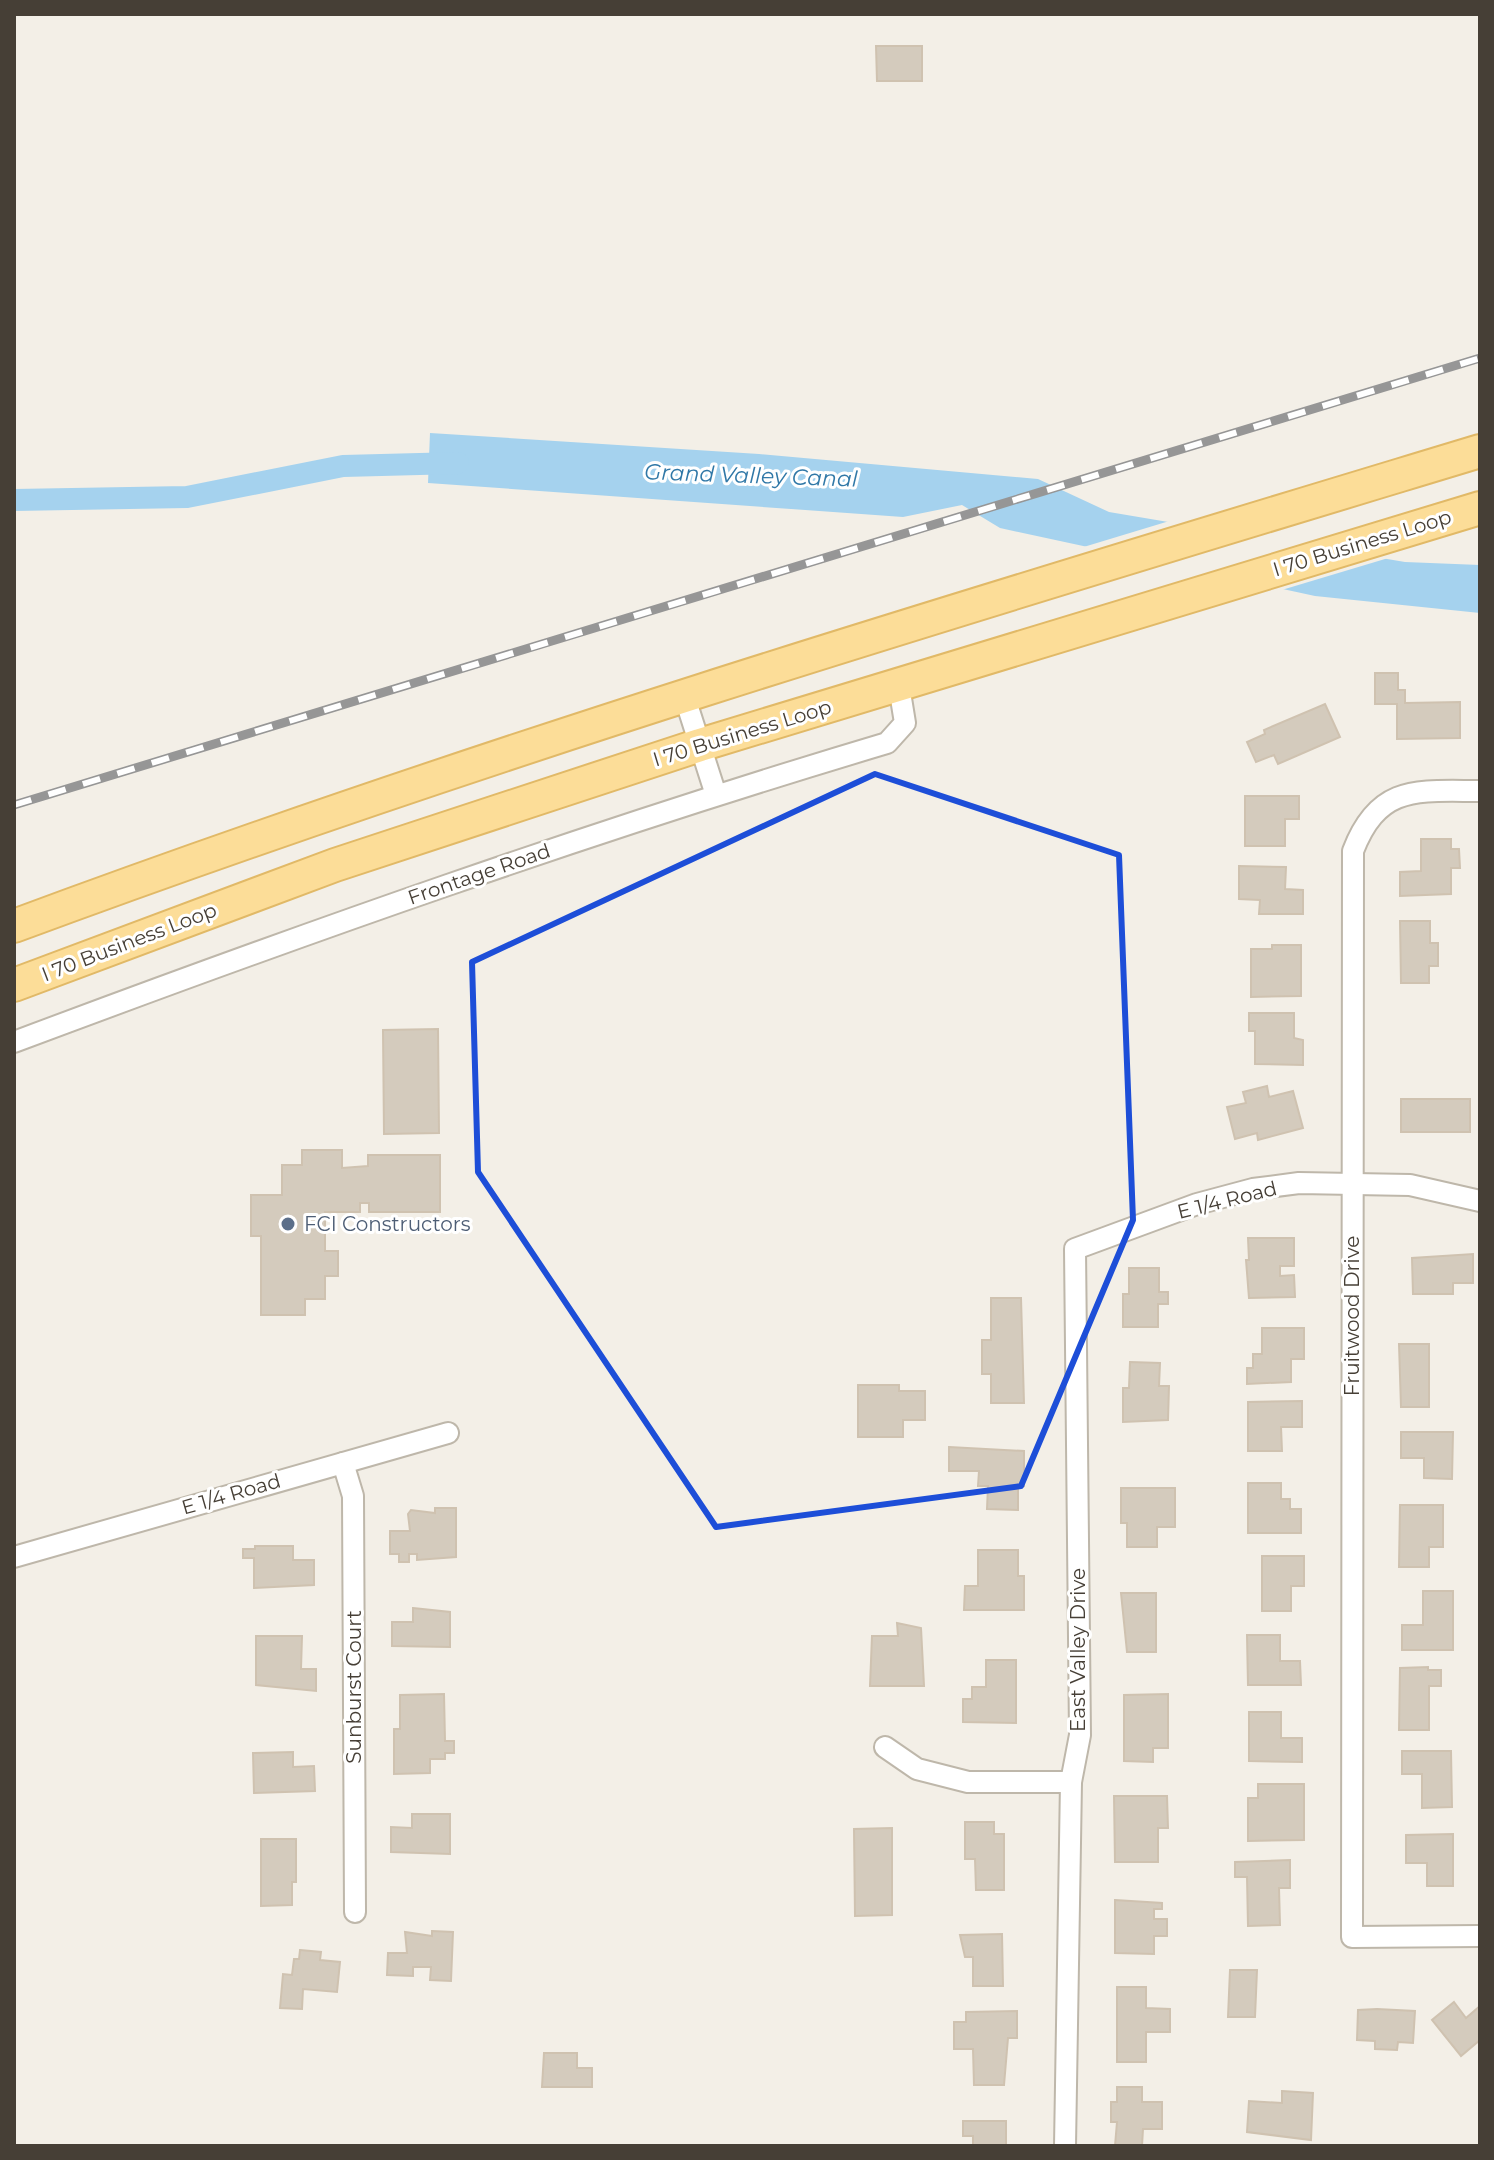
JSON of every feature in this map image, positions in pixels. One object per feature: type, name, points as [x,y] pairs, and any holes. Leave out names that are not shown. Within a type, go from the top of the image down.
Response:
[{"type":"main road","points":[[14,926],[216,851],[684,695],[1480,451]]},
{"type":"main road","name":"I 70 Business Loop","points":[[14,985],[335,865],[700,745],[1480,508]]},
{"type":"street","name":"Frontage Road","points":[[14,1042],[276,944],[716,795],[887,743],[905,723],[899,686]]},
{"type":"street","points":[[684,695],[716,795]]},
{"type":"street","name":"Fruitwood Drive","points":[[1480,791],[1423,791],[1394,799],[1375,809],[1363,825],[1353,851],[1352,1937],[1480,1936]]},
{"type":"street","name":"E 1/4 Road","points":[[1075,1249],[1197,1204],[1253,1189],[1299,1183],[1410,1185],[1480,1201]]},
{"type":"street","name":"East Valley Drive","points":[[1065,2146],[1071,1782],[1080,1735],[1075,1249]]},
{"type":"street","name":"E 1/4 Road","points":[[14,1557],[448,1433]]},
{"type":"street","name":"Sunburst Court","points":[[343,1463],[353,1496],[355,1912]]},
{"type":"street","points":[[885,1747],[917,1769],[968,1782],[1071,1782]]},
{"type":"highlighted area","points":[[875,774],[1119,855],[1133,1220],[1021,1486],[716,1527],[478,1172],[472,962]]},
{"type":"water","points":[[430,433],[759,454],[1038,479],[1109,512],[1405,562],[1480,565],[1480,613],[1315,596],[1000,528],[962,505],[903,517],[428,483]]},
{"type":"pier","points":[[1176,519],[1395,556],[1275,592],[1077,549]]},
{"type":"building","points":[[876,46],[922,46],[922,81],[877,81]]},
{"type":"building","points":[[1375,673],[1398,673],[1398,690],[1405,690],[1405,703],[1460,702],[1460,738],[1397,739],[1397,704],[1375,704]]},
{"type":"building","points":[[1325,704],[1340,737],[1278,764],[1274,755],[1256,762],[1247,742],[1265,734],[1264,730]]},
{"type":"building","points":[[1245,796],[1299,796],[1299,819],[1285,819],[1285,846],[1245,846]]},
{"type":"building","points":[[1421,839],[1451,839],[1451,849],[1459,849],[1460,868],[1451,868],[1451,894],[1400,896],[1400,872],[1421,871]]},
{"type":"building","points":[[1239,866],[1286,867],[1285,889],[1303,890],[1303,914],[1259,914],[1260,900],[1239,899]]},
{"type":"building","points":[[1400,921],[1430,921],[1430,943],[1438,943],[1438,966],[1429,966],[1429,983],[1401,983]]},
{"type":"building","points":[[1272,945],[1301,945],[1301,996],[1251,997],[1251,949],[1272,949]]},
{"type":"building","points":[[1249,1013],[1294,1013],[1294,1038],[1303,1040],[1303,1065],[1255,1064],[1255,1031],[1249,1031]]},
{"type":"building","points":[[438,1029],[439,1133],[384,1134],[383,1030]]},
{"type":"building","points":[[1267,1086],[1269,1097],[1293,1091],[1303,1128],[1258,1140],[1257,1133],[1235,1139],[1227,1107],[1246,1103],[1243,1092]]},
{"type":"building","points":[[1401,1099],[1470,1099],[1470,1132],[1401,1132]]},
{"type":"building","name":"FCI Constructors","points":[[302,1150],[342,1150],[342,1168],[368,1166],[368,1155],[440,1155],[440,1212],[369,1212],[369,1203],[360,1203],[360,1212],[325,1212],[325,1251],[338,1251],[338,1276],[325,1276],[325,1299],[305,1299],[305,1315],[261,1315],[261,1236],[251,1236],[251,1195],[282,1195],[282,1165],[302,1165]]},
{"type":"building","points":[[1248,1238],[1294,1238],[1294,1266],[1280,1266],[1280,1276],[1294,1275],[1295,1297],[1249,1298]]},
{"type":"building","points":[[1473,1254],[1473,1283],[1453,1283],[1453,1294],[1413,1294],[1412,1258]]},
{"type":"building","points":[[1129,1268],[1159,1268],[1159,1292],[1168,1292],[1168,1304],[1158,1304],[1158,1327],[1123,1327],[1123,1294],[1129,1294]]},
{"type":"building","points":[[991,1298],[1021,1298],[1024,1403],[991,1403],[991,1374],[982,1374],[982,1340],[991,1340]]},
{"type":"building","points":[[1262,1328],[1304,1328],[1304,1359],[1291,1359],[1291,1382],[1247,1384],[1247,1368],[1253,1368],[1253,1354],[1262,1354]]},
{"type":"building","points":[[1399,1344],[1429,1344],[1429,1407],[1401,1407]]},
{"type":"building","points":[[1130,1362],[1160,1363],[1159,1386],[1169,1386],[1168,1420],[1123,1422],[1123,1388],[1129,1388]]},
{"type":"building","points":[[858,1385],[899,1385],[899,1391],[925,1391],[925,1420],[903,1420],[903,1437],[858,1437]]},
{"type":"building","points":[[1302,1401],[1302,1427],[1281,1427],[1282,1451],[1248,1451],[1248,1402]]},
{"type":"building","points":[[1401,1432],[1453,1432],[1452,1479],[1424,1478],[1424,1458],[1401,1458]]},
{"type":"building","points":[[949,1447],[1024,1451],[1024,1486],[1018,1486],[1018,1510],[987,1509],[988,1486],[978,1486],[979,1471],[949,1471]]},
{"type":"building","points":[[1248,1483],[1281,1483],[1281,1499],[1290,1499],[1290,1509],[1301,1509],[1301,1533],[1248,1533]]},
{"type":"building","points":[[1121,1488],[1175,1488],[1175,1527],[1157,1527],[1157,1547],[1127,1547],[1127,1523],[1121,1523]]},
{"type":"building","points":[[1400,1505],[1443,1505],[1443,1547],[1429,1547],[1429,1567],[1399,1567]]},
{"type":"building","points":[[435,1508],[456,1508],[456,1557],[417,1560],[417,1554],[409,1554],[409,1562],[399,1562],[399,1554],[390,1554],[390,1531],[410,1531],[408,1514],[411,1510],[435,1513]]},
{"type":"building","points":[[255,1546],[293,1546],[293,1560],[314,1560],[314,1585],[254,1588],[254,1558],[243,1558],[243,1549],[255,1549]]},
{"type":"building","points":[[978,1550],[1018,1550],[1018,1576],[1024,1576],[1024,1610],[964,1610],[965,1586],[978,1586]]},
{"type":"building","points":[[1262,1556],[1304,1556],[1304,1586],[1291,1586],[1291,1611],[1262,1611]]},
{"type":"building","points":[[1423,1591],[1453,1591],[1453,1650],[1402,1650],[1402,1625],[1423,1625]]},
{"type":"building","points":[[1121,1593],[1156,1593],[1156,1652],[1127,1652]]},
{"type":"building","points":[[413,1608],[450,1612],[450,1647],[392,1646],[392,1622],[413,1622]]},
{"type":"building","points":[[897,1623],[921,1628],[924,1686],[870,1686],[872,1636],[898,1636]]},
{"type":"building","points":[[1247,1635],[1280,1635],[1280,1661],[1300,1661],[1301,1685],[1248,1685]]},
{"type":"building","points":[[256,1636],[302,1636],[301,1669],[316,1669],[316,1691],[256,1685]]},
{"type":"building","points":[[986,1660],[1016,1660],[1016,1723],[963,1722],[963,1699],[972,1699],[972,1687],[986,1687]]},
{"type":"building","points":[[1428,1667],[1428,1670],[1441,1670],[1441,1686],[1429,1686],[1429,1730],[1399,1730],[1400,1668]]},
{"type":"building","points":[[444,1694],[445,1741],[454,1741],[454,1753],[445,1753],[445,1759],[430,1759],[430,1773],[394,1774],[394,1729],[400,1729],[400,1695]]},
{"type":"building","points":[[1168,1694],[1168,1748],[1153,1748],[1153,1762],[1124,1761],[1124,1695]]},
{"type":"building","points":[[1249,1712],[1281,1712],[1281,1738],[1302,1738],[1302,1762],[1249,1761]]},
{"type":"building","points":[[1402,1751],[1451,1751],[1452,1807],[1422,1808],[1422,1774],[1402,1774]]},
{"type":"building","points":[[293,1752],[293,1767],[314,1766],[315,1791],[254,1793],[253,1753]]},
{"type":"building","points":[[1258,1784],[1304,1784],[1304,1840],[1248,1841],[1248,1798],[1258,1798]]},
{"type":"building","points":[[1114,1796],[1167,1796],[1168,1828],[1158,1828],[1158,1862],[1115,1862]]},
{"type":"building","points":[[412,1814],[450,1814],[450,1854],[391,1852],[391,1827],[412,1828]]},
{"type":"building","points":[[965,1822],[994,1822],[994,1834],[1004,1834],[1004,1890],[976,1890],[975,1859],[965,1859]]},
{"type":"building","points":[[892,1828],[892,1915],[855,1916],[854,1829]]},
{"type":"building","points":[[1453,1834],[1453,1886],[1427,1886],[1427,1863],[1406,1863],[1406,1835]]},
{"type":"building","points":[[261,1839],[296,1839],[296,1882],[292,1882],[292,1905],[261,1906]]},
{"type":"building","points":[[1290,1860],[1290,1888],[1279,1888],[1280,1925],[1248,1926],[1247,1877],[1235,1877],[1235,1862]]},
{"type":"building","points":[[1115,1900],[1162,1903],[1162,1909],[1154,1909],[1154,1919],[1167,1919],[1167,1936],[1154,1936],[1154,1954],[1115,1953]]},
{"type":"building","points":[[432,1931],[453,1932],[451,1981],[430,1980],[431,1967],[413,1967],[413,1976],[387,1975],[388,1953],[407,1953],[405,1932],[432,1936]]},
{"type":"building","points":[[1002,1934],[1003,1986],[973,1986],[973,1957],[965,1957],[960,1935]]},
{"type":"building","points":[[300,1950],[321,1952],[320,1960],[340,1962],[337,1992],[303,1989],[302,2009],[280,2008],[283,1974],[292,1975],[294,1959],[299,1959]]},
{"type":"building","points":[[1230,1970],[1257,1970],[1255,2017],[1228,2017]]},
{"type":"building","points":[[1117,1987],[1146,1987],[1146,2008],[1170,2009],[1170,2032],[1146,2032],[1146,2062],[1117,2062]]},
{"type":"building","points":[[1454,2002],[1466,2018],[1480,2006],[1480,2040],[1461,2056],[1432,2020]]},
{"type":"building","points":[[1358,2010],[1415,2011],[1413,2043],[1398,2042],[1397,2050],[1375,2049],[1375,2041],[1357,2040]]},
{"type":"building","points":[[1017,2011],[1017,2038],[1008,2038],[1004,2085],[974,2085],[973,2049],[954,2049],[954,2022],[966,2022],[966,2012]]},
{"type":"building","points":[[544,2053],[577,2053],[577,2068],[592,2068],[592,2087],[542,2087]]},
{"type":"building","points":[[1117,2087],[1142,2087],[1142,2102],[1162,2102],[1162,2129],[1143,2129],[1142,2146],[1115,2146],[1117,2122],[1111,2122],[1111,2102],[1117,2102]]},
{"type":"building","points":[[1282,2091],[1313,2093],[1311,2140],[1247,2132],[1249,2101],[1282,2103]]},
{"type":"building","points":[[963,2121],[1006,2121],[1006,2146],[973,2146],[973,2136],[963,2136]]},
{"type":"waterway","name":"Grand Valley Canal","points":[[14,500],[187,497],[343,466],[458,463]]},
{"type":"railway","points":[[14,805],[1480,358]]},
{"type":"place","name":"FCI Constructors","points":[[288,1224]]}]
